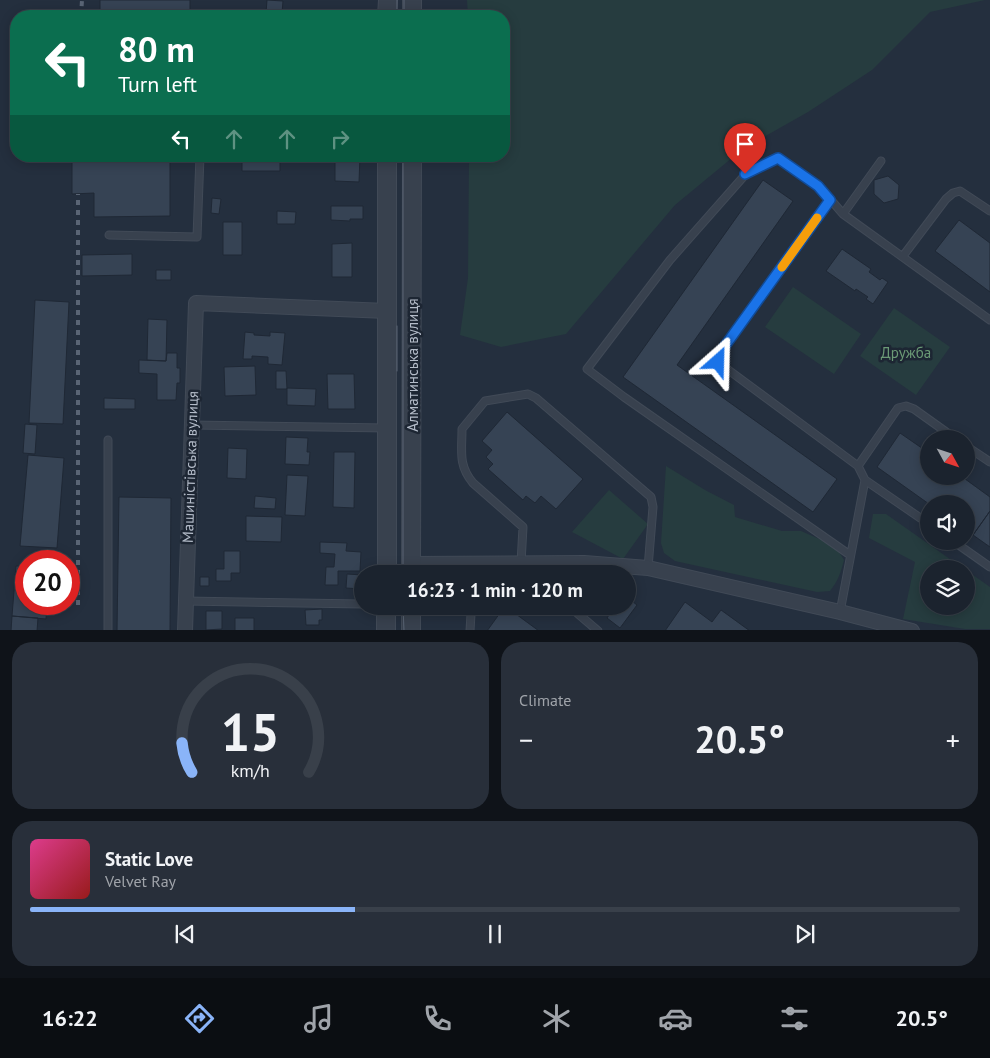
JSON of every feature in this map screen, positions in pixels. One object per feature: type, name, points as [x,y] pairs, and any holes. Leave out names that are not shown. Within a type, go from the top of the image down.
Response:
[{"type":"street","name":"Алматинська вулиця","points":[[387,162],[387,565]]},
{"type":"street","name":"Алматинська вулиця","points":[[411,565],[412,162]]},
{"type":"street","name":"Машиністівська вулиця","points":[[185,630],[196,303],[387,311]]},
{"type":"street","points":[[484,565],[584,563],[648,568],[912,630]]},
{"type":"street","points":[[386,615],[386,630]]},
{"type":"street","points":[[411,615],[411,630]]},
{"type":"lane","points":[[850,555],[587,369],[670,260],[745,174],[778,158],[818,186],[843,214],[990,320]]},
{"type":"lane","points":[[843,214],[880,161]]},
{"type":"lane","points":[[109,236],[197,237],[200,162]]},
{"type":"lane","points":[[902,256],[946,199],[953,193],[960,191],[990,211]]},
{"type":"lane","points":[[830,200],[718,357],[718,362],[858,466],[865,480],[920,518]]},
{"type":"lane","points":[[521,563],[523,527],[466,475],[462,460],[462,429],[485,401],[528,394],[536,398],[651,498],[653,507],[648,568]]},
{"type":"lane","points":[[858,466],[898,408],[906,406],[914,409],[943,430]]},
{"type":"lane","points":[[192,425],[388,428]]},
{"type":"lane","points":[[108,440],[108,630]]},
{"type":"lane","points":[[975,452],[990,462]]},
{"type":"lane","points":[[840,612],[865,480]]},
{"type":"lane","points":[[966,550],[990,567]]},
{"type":"lane","points":[[186,601],[354,604]]},
{"type":"lane","points":[[470,630],[472,615]]},
{"type":"lane","points":[[580,615],[598,630]]},
{"type":"green space","points":[[467,0],[985,0],[930,12],[872,70],[808,112],[744,148],[675,205],[566,334],[501,347],[460,335],[468,278],[469,162],[510,162],[510,10],[468,10]]},
{"type":"green space","points":[[793,287],[861,334],[834,374],[765,327]]},
{"type":"green space","name":"Дружба","points":[[894,308],[950,347],[916,395],[860,356]]},
{"type":"green space","points":[[666,466],[734,505],[735,517],[782,531],[801,531],[826,542],[839,552],[844,560],[833,587],[830,591],[817,592],[675,561],[664,553],[661,543]]},
{"type":"green space","points":[[609,490],[648,524],[623,559],[572,532]]},
{"type":"green space","points":[[873,514],[886,514],[920,538],[920,550],[937,550],[951,560],[920,560],[920,615],[975,615],[975,576],[990,587],[990,629],[965,629],[903,619],[915,562],[869,538]]},
{"type":"building","points":[[100,0],[190,0],[190,10],[100,10]]},
{"type":"building","points":[[267,0],[283,1],[282,10],[266,10]]},
{"type":"building","points":[[72,162],[170,162],[170,216],[94,217],[94,193],[72,194]]},
{"type":"building","points":[[242,162],[280,162],[280,171],[242,171]]},
{"type":"building","points":[[335,162],[360,162],[359,182],[335,181]]},
{"type":"building","points":[[888,176],[899,185],[898,199],[884,203],[874,194],[874,180]]},
{"type":"building","points":[[763,180],[793,201],[677,365],[837,479],[813,512],[623,377]]},
{"type":"building","points":[[212,198],[221,199],[219,214],[211,213]]},
{"type":"building","points":[[331,206],[363,206],[363,219],[350,219],[350,221],[331,220]]},
{"type":"building","points":[[277,211],[296,212],[295,224],[277,224]]},
{"type":"building","points":[[959,220],[990,243],[990,292],[935,251]]},
{"type":"building","points":[[223,222],[242,222],[242,255],[223,255]]},
{"type":"building","points":[[352,243],[352,277],[332,277],[332,244]]},
{"type":"building","points":[[842,249],[871,269],[869,272],[880,280],[882,278],[888,282],[873,304],[866,299],[868,297],[856,289],[855,291],[826,271]]},
{"type":"building","points":[[132,254],[132,275],[82,276],[82,255]]},
{"type":"building","points":[[156,270],[171,270],[171,280],[156,280]]},
{"type":"building","points":[[35,300],[69,302],[63,424],[29,423]]},
{"type":"building","points":[[148,319],[167,320],[166,361],[147,360]]},
{"type":"building","points":[[245,332],[254,333],[254,335],[270,336],[270,332],[285,333],[282,365],[268,364],[268,357],[252,356],[252,359],[243,359]]},
{"type":"building","points":[[167,353],[177,353],[180,383],[177,383],[176,400],[157,400],[157,374],[139,373],[139,360],[166,361]]},
{"type":"building","points":[[255,366],[256,395],[225,396],[224,367]]},
{"type":"building","points":[[276,371],[286,371],[287,389],[276,389]]},
{"type":"building","points":[[327,374],[354,374],[355,409],[328,409]]},
{"type":"building","points":[[287,388],[316,389],[315,406],[287,405]]},
{"type":"building","points":[[104,398],[135,399],[135,409],[104,409]]},
{"type":"building","points":[[507,412],[583,479],[556,509],[541,496],[535,503],[526,496],[523,500],[488,469],[493,464],[486,457],[492,450],[482,441]]},
{"type":"building","points":[[25,424],[37,425],[35,454],[23,453]]},
{"type":"building","points":[[900,433],[920,447],[920,485],[973,485],[990,497],[990,511],[975,532],[975,495],[920,495],[920,498],[877,467]]},
{"type":"building","points":[[286,437],[308,438],[307,452],[310,452],[309,465],[285,464]]},
{"type":"building","points":[[228,448],[247,449],[246,479],[227,478]]},
{"type":"building","points":[[334,452],[355,452],[354,508],[333,507]]},
{"type":"building","points":[[28,455],[64,458],[57,548],[20,546]]},
{"type":"building","points":[[287,475],[308,476],[305,516],[285,515]]},
{"type":"building","points":[[255,496],[276,498],[275,509],[254,508]]},
{"type":"building","points":[[119,497],[171,498],[170,630],[117,630]]},
{"type":"building","points":[[990,511],[990,547],[975,536],[975,532]]},
{"type":"building","points":[[246,516],[282,517],[281,542],[246,541]]},
{"type":"building","points":[[320,542],[347,543],[346,551],[361,552],[360,565],[354,565],[354,571],[338,571],[338,585],[325,585],[326,567],[334,567],[335,554],[320,553]]},
{"type":"building","points":[[224,551],[240,551],[240,573],[231,573],[231,581],[216,581],[216,569],[224,569]]},
{"type":"building","points":[[347,574],[354,574],[354,588],[346,588]]},
{"type":"building","points":[[200,577],[209,577],[209,586],[200,586]]},
{"type":"building","points":[[15,578],[15,615],[46,615],[46,619],[12,616]]},
{"type":"building","points":[[685,602],[712,622],[721,610],[749,630],[666,630]]},
{"type":"building","points":[[322,609],[322,620],[319,620],[319,625],[306,625],[305,610]]},
{"type":"building","points":[[206,611],[222,611],[222,629],[206,630]]},
{"type":"building","points":[[499,615],[517,615],[538,630],[488,630]]},
{"type":"building","points":[[609,615],[630,615],[620,628],[607,618]]},
{"type":"building","points":[[12,616],[38,618],[37,630],[11,630]]},
{"type":"building","points":[[235,618],[254,618],[254,630],[235,630]]},
{"type":"tram line","points":[[397,0],[397,10]]},
{"type":"tram line","points":[[404,0],[404,10]]},
{"type":"tram line","points":[[403,162],[403,565]]},
{"type":"tram line","points":[[397,326],[397,371]]},
{"type":"tram line","points":[[403,615],[404,630]]},
{"type":"railway","points":[[81,10],[82,0]]},
{"type":"railway","points":[[78,194],[78,550]]},
{"type":"slow traffic","points":[[782,267],[817,218]]},
{"type":"route","points":[[718,362],[718,357],[722,350],[830,200],[818,186],[778,158],[745,174]]}]
